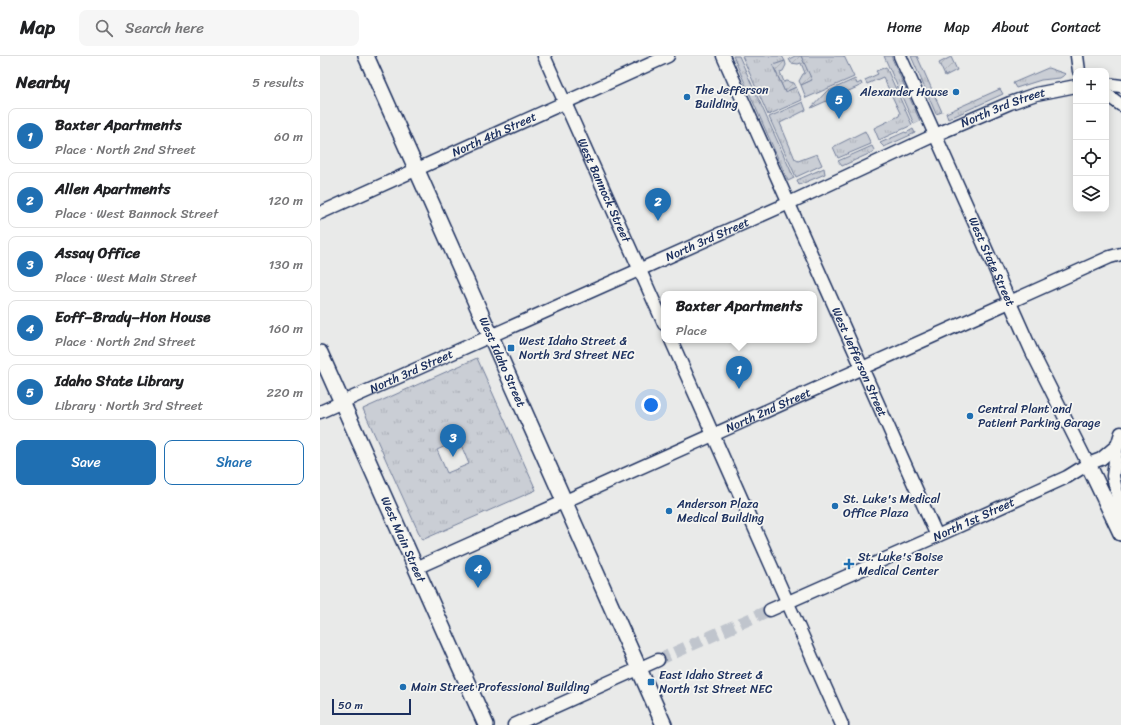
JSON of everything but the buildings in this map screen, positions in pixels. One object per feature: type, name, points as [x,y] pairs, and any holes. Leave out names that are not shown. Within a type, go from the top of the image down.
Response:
[{"type":"main road","name":"West Idaho Street","points":[[366,56],[664,725]]},
{"type":"main road","name":"West Main Street","points":[[320,353],[486,725]]},
{"type":"main road","points":[[1088,464],[1119,528]]},
{"type":"street","name":"West Bannock Street","points":[[544,56],[661,317]]},
{"type":"street","name":"North 4th Street","points":[[320,213],[668,56]]},
{"type":"street","name":"West Jefferson Street","points":[[723,56],[938,536]]},
{"type":"street","name":"West State Street","points":[[900,56],[1036,359],[1088,464]]},
{"type":"street","points":[[1077,56],[1079,68]]},
{"type":"street","points":[[1109,84],[1121,86]]},
{"type":"street","name":"North 3rd Street","points":[[320,412],[789,203],[935,134],[1010,103],[1036,94],[1073,87]]},
{"type":"street","points":[[1109,96],[1121,105]]},
{"type":"street","name":"North 2nd Street","points":[[416,568],[1110,257],[1121,254]]},
{"type":"street","points":[[672,343],[842,725]]},
{"type":"street","points":[[1119,528],[1120,507],[1113,476],[1121,433]]},
{"type":"street","name":"North 1st Street","points":[[770,610],[1067,477],[1088,464],[1101,459],[1119,444]]},
{"type":"street","points":[[514,725],[658,660]]},
{"type":"green space","points":[[733,56],[739,56],[794,178],[788,181]]},
{"type":"green space","points":[[742,56],[782,56],[785,61],[773,66],[785,92],[796,87],[802,100],[768,115]]},
{"type":"green space","points":[[795,56],[801,56],[812,80],[801,85],[799,81],[805,73],[801,63],[791,63],[789,59]]},
{"type":"green space","points":[[801,56],[844,56],[854,77],[806,98],[801,85],[811,80]]},
{"type":"green space","points":[[884,56],[891,56],[920,121],[914,124]]},
{"type":"green space","points":[[911,56],[917,56],[942,112],[936,114]]},
{"type":"green space","points":[[951,57],[957,70],[945,76],[939,63]]},
{"type":"green space","points":[[785,61],[786,65],[783,71],[780,72],[784,82],[787,81],[794,83],[796,87],[785,92],[773,65]]},
{"type":"green space","points":[[886,67],[912,125],[879,140],[874,128],[899,116],[900,113],[883,77],[867,84],[865,80],[878,74],[876,71]]},
{"type":"green space","points":[[1048,68],[1066,74],[1060,78],[1041,80],[1016,88],[1013,83]]},
{"type":"green space","points":[[855,79],[857,84],[861,82],[862,85],[811,108],[826,92]]},
{"type":"green space","points":[[1000,89],[1003,94],[948,119],[946,113]]},
{"type":"green space","points":[[803,102],[806,110],[780,123],[795,159],[798,161],[817,154],[822,165],[796,177],[769,117]]},
{"type":"green space","points":[[913,129],[915,133],[884,147],[880,143],[905,132],[906,133]]},
{"type":"green space","points":[[865,131],[871,144],[838,158],[833,147]]},
{"type":"green space","points":[[872,146],[874,150],[873,152],[842,166],[838,161]]},
{"type":"green space","points":[[824,168],[825,174],[799,185],[797,180]]},
{"type":"green space","points":[[477,358],[536,490],[422,540],[363,409]],"holes":[[[459,440],[469,464],[447,473],[437,450]]]},
{"type":"tunnel","points":[[658,660],[770,610]]},
{"type":"place","name":"Alexander House","points":[[956,92]]},
{"type":"place","name":"The Jefferson Building","points":[[687,97]]},
{"type":"place","name":"Idaho State Library","points":[[839,119]]},
{"type":"place","name":"Allen Apartments","points":[[658,221]]},
{"type":"place","name":"West Idaho Street & North 3rd Street NEC","points":[[511,348]]},
{"type":"place","name":"Baxter Apartments","points":[[739,389]]},
{"type":"place","name":"Central Plant and Patient Parking Garage","points":[[970,416]]},
{"type":"place","name":"Assay Office","points":[[453,457]]},
{"type":"place","name":"St. Luke's Medical Office Plaza","points":[[835,506]]},
{"type":"place","name":"Anderson Plaza Medical Building","points":[[669,511]]},
{"type":"place","name":"St. Luke's Boise Medical Center","points":[[849,564]]},
{"type":"place","name":"Eoff–Brady–Hon House","points":[[478,588]]},
{"type":"place","name":"East Idaho Street & North 1st Street NEC","points":[[651,682]]},
{"type":"place","name":"Main Street Professional Building","points":[[403,687]]}]
